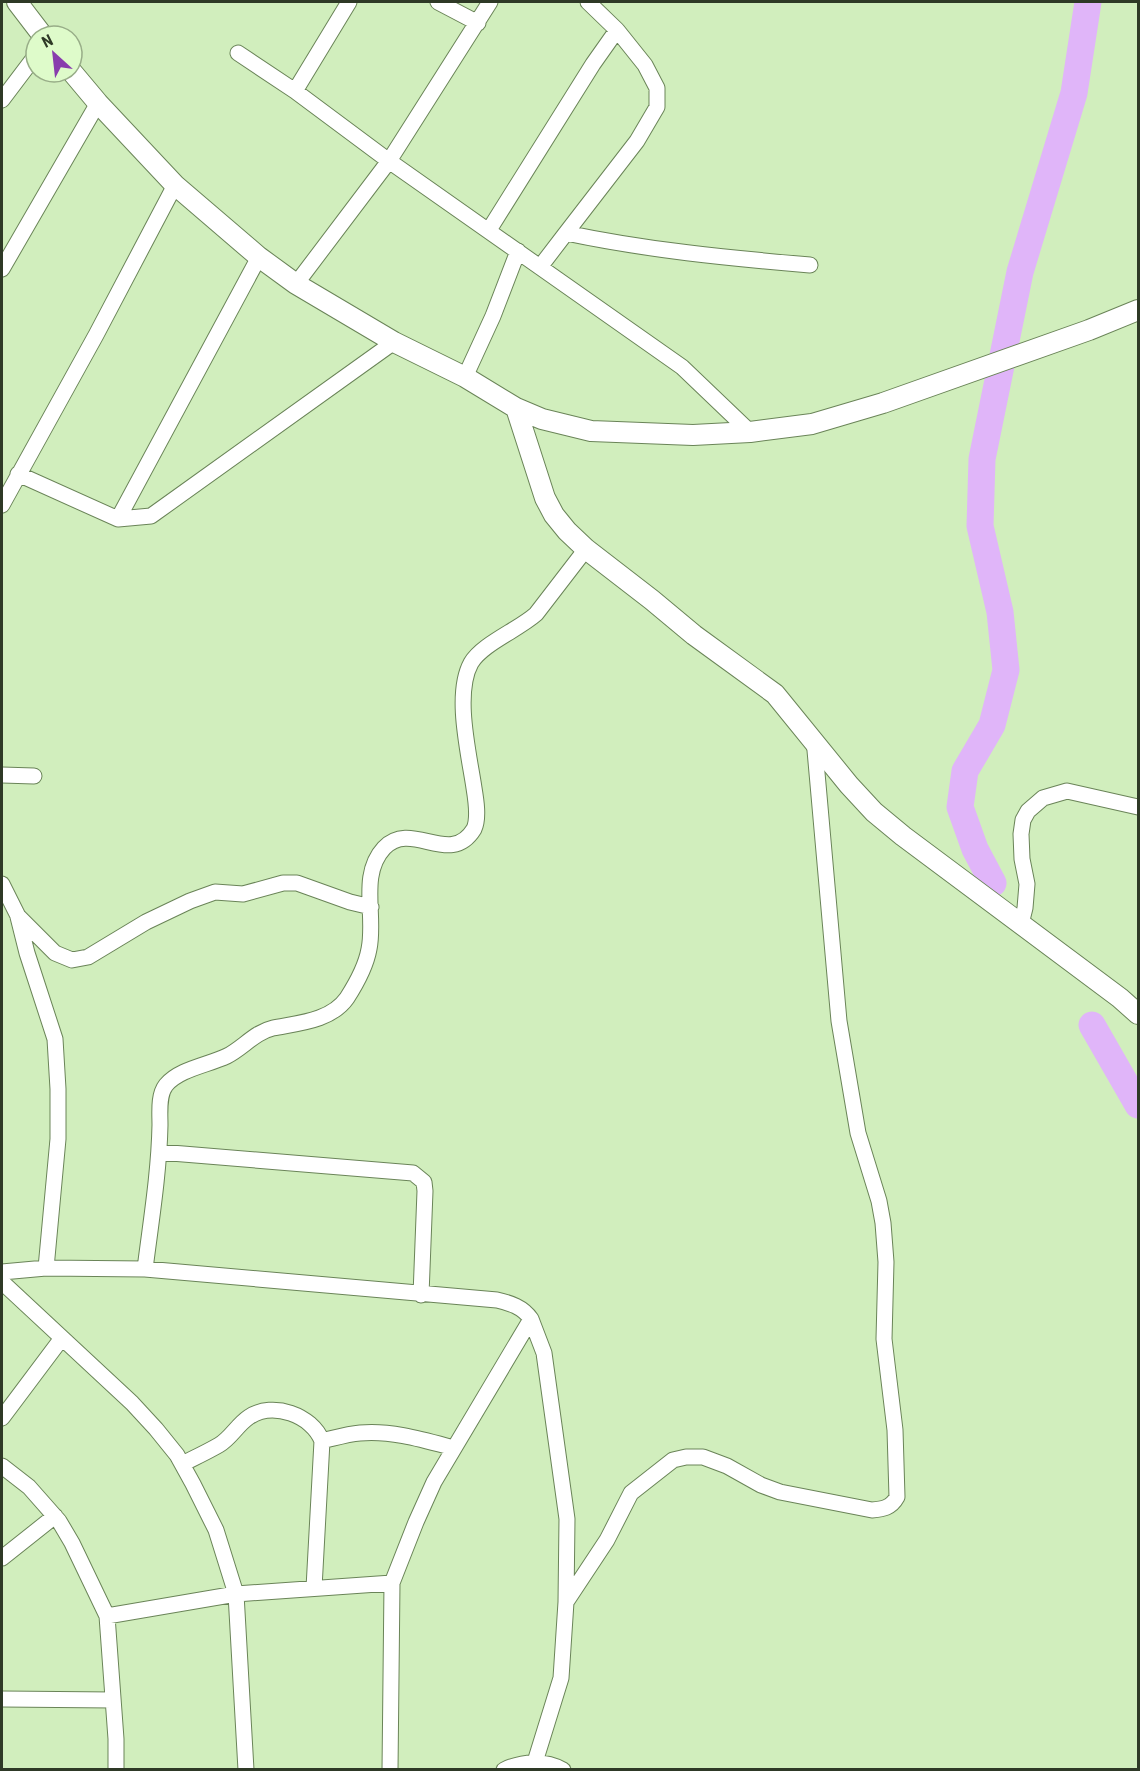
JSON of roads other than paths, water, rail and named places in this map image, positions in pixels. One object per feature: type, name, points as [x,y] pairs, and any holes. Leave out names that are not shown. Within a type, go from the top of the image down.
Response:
[{"type":"street","points":[[17,2],[34,24]]},
{"type":"street","points":[[295,91],[349,2]]},
{"type":"street","points":[[438,2],[478,22]]},
{"type":"street","points":[[296,284],[388,161],[490,2]]},
{"type":"street","points":[[540,267],[637,141],[657,107],[657,87],[645,65],[617,30],[588,2]]},
{"type":"street","points":[[489,230],[593,64],[617,30]]},
{"type":"street","points":[[238,53],[295,91],[388,161],[682,367],[750,432]]},
{"type":"street","points":[[2,100],[24,70]]},
{"type":"street","points":[[82,84],[175,185],[259,257],[296,284],[394,342],[465,377],[516,408],[542,419],[591,431],[693,435],[750,432],[812,424],[883,403],[1089,330],[1138,310]]},
{"type":"street","points":[[2,269],[98,103]]},
{"type":"street","points":[[2,505],[96,335],[175,185]]},
{"type":"street","points":[[566,233],[707,255],[810,266]]},
{"type":"street","points":[[465,377],[493,316],[518,251]]},
{"type":"street","points":[[118,519],[259,257]]},
{"type":"street","points":[[18,474],[118,519],[143,518],[162,509],[394,342]]},
{"type":"street","points":[[516,408],[545,498],[560,523],[586,549],[694,635],[775,694],[874,812],[1138,1014]]},
{"type":"street","points":[[145,1269],[159,1152],[160,1102],[166,1084],[182,1074],[229,1055],[256,1035],[270,1029],[315,1020],[330,1014],[344,1002],[355,986],[369,949],[370,879],[377,856],[393,841],[410,837],[441,846],[452,845],[465,838],[475,826],[476,798],[463,708],[467,674],[471,663],[484,649],[536,614],[586,549]]},
{"type":"street","points":[[566,1602],[607,1540],[631,1493],[673,1460],[703,1457],[780,1492],[872,1510],[886,1509],[897,1497],[896,1430],[884,1339],[886,1262],[882,1223],[879,1201],[858,1132],[838,1021],[813,739]]},
{"type":"street","points":[[2,775],[34,776]]},
{"type":"street","points":[[1021,924],[1027,884],[1020,834],[1028,811],[1049,795],[1066,791],[1138,807]]},
{"type":"street","points":[[18,916],[55,953],[72,960],[88,957],[147,922],[214,892],[243,894],[283,883],[297,883],[371,907]]},
{"type":"street","points":[[2,884],[18,916],[36,982],[53,1031],[56,1049],[58,1139],[46,1268]]},
{"type":"street","points":[[159,1152],[413,1173],[424,1182],[425,1191],[422,1295]]},
{"type":"street","points":[[2,1272],[46,1268],[145,1269],[497,1300],[522,1310],[531,1319],[544,1353],[567,1519],[566,1602],[561,1678],[535,1762]]},
{"type":"street","points":[[2,1282],[156,1429],[182,1464],[216,1530],[236,1594],[246,1770]]},
{"type":"street","points":[[390,1770],[392,1583],[429,1492],[531,1319]]},
{"type":"street","points":[[2,1418],[62,1338]]},
{"type":"street","points":[[182,1464],[218,1446],[245,1420],[257,1412],[284,1411],[299,1417],[315,1428],[322,1442],[314,1588]]},
{"type":"street","points":[[322,1442],[361,1433],[415,1438],[454,1448]]},
{"type":"street","points":[[2,1466],[29,1487],[55,1516],[72,1543],[107,1616],[116,1770]]},
{"type":"street","points":[[2,1558],[55,1516]]},
{"type":"street","points":[[107,1616],[236,1594],[392,1583]]},
{"type":"street","points":[[2,1699],[113,1700]]},
{"type":"street","points":[[504,1770],[535,1762],[555,1765],[563,1770]]},
{"type":"waterway","points":[[993,883],[975,849],[960,807],[965,771],[992,725],[1006,670],[1000,612],[980,526],[982,459],[1020,272],[1074,93],[1088,2]]},
{"type":"waterway","points":[[1092,1025],[1138,1105]]}]
